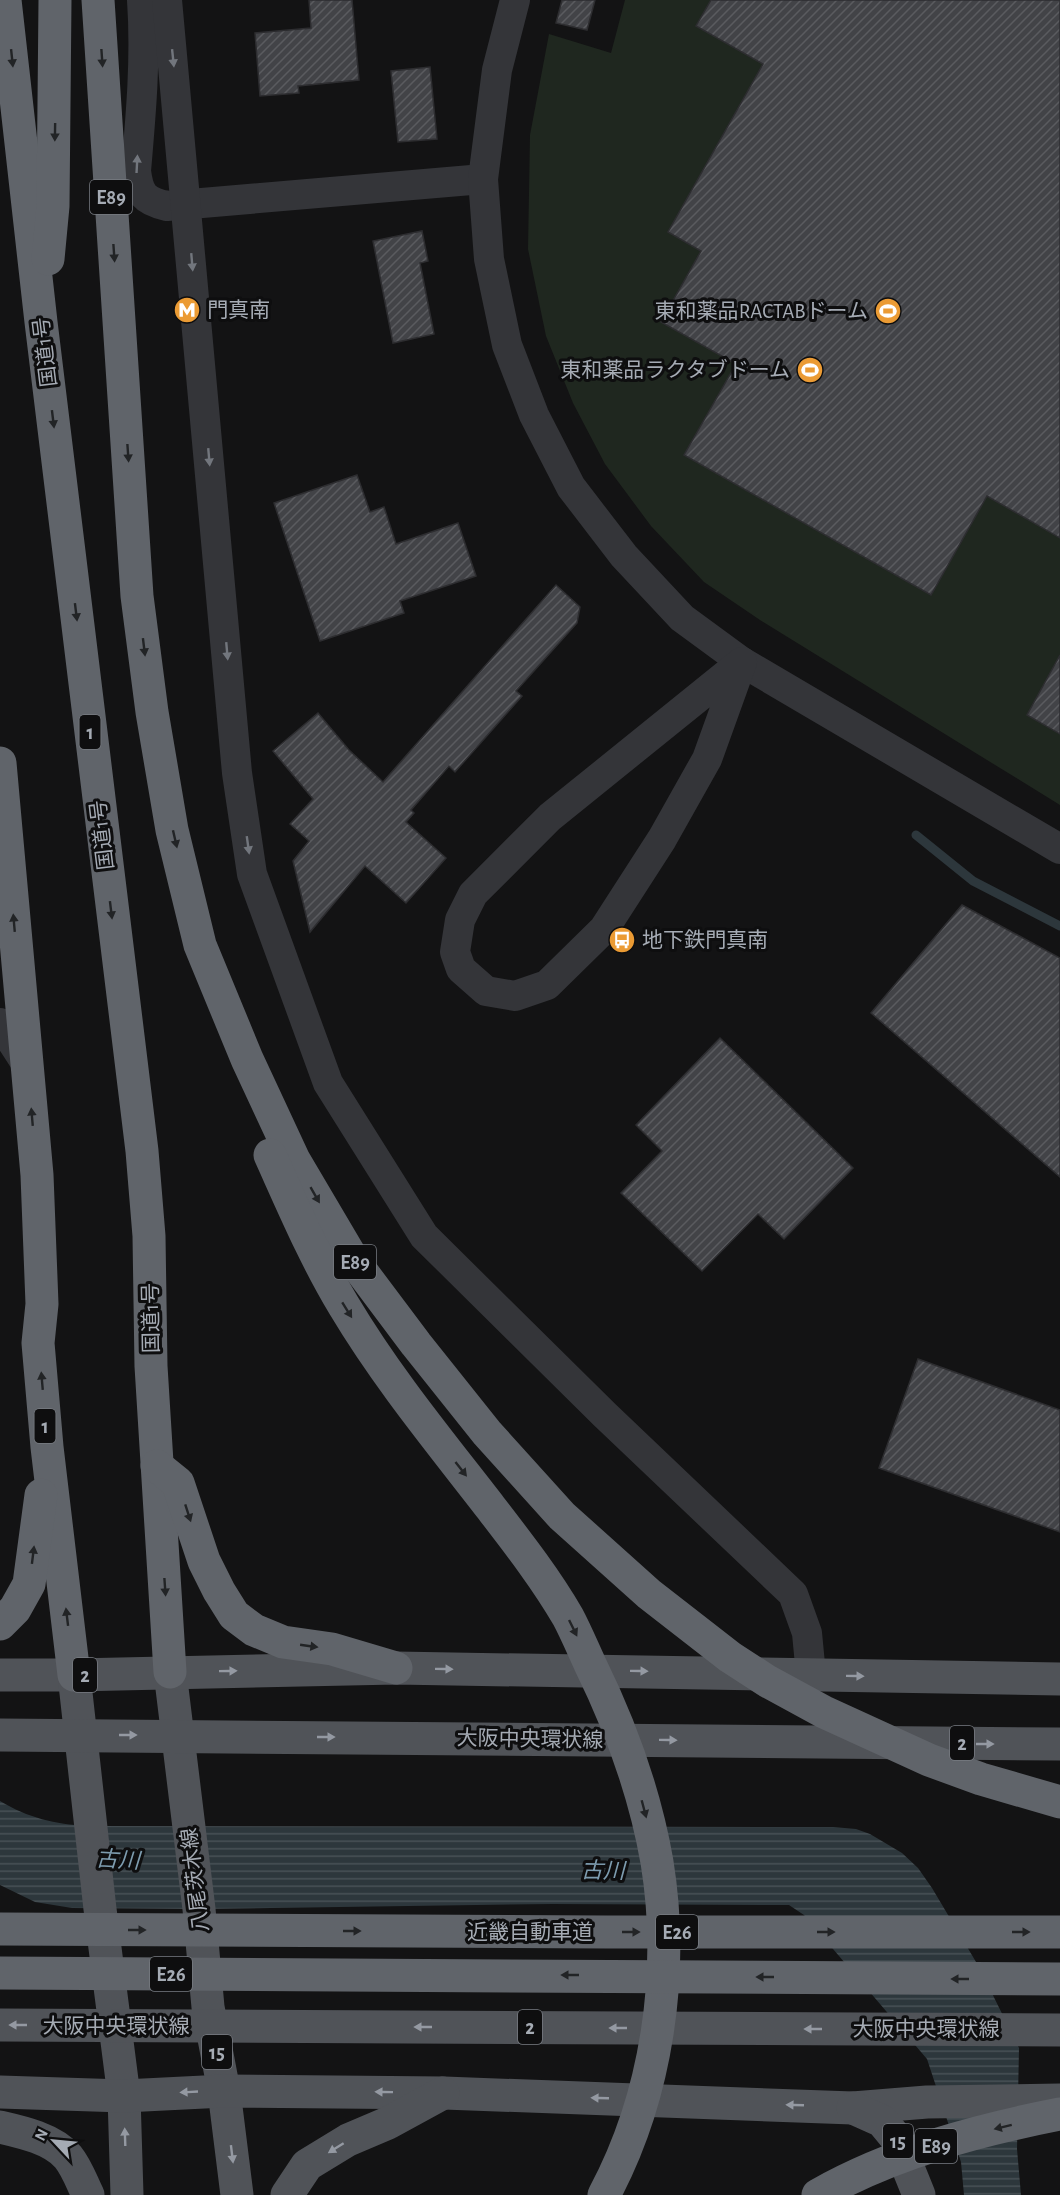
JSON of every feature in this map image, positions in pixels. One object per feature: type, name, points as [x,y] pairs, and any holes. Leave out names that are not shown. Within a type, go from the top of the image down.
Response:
[{"type":"highway","name":"国道1号","points":[[5,0],[41,322],[142,1151],[149,1236],[151,1366],[170,1672]]},
{"type":"highway","points":[[41,322],[53,206],[55,0]]},
{"type":"highway","name":"E89","points":[[98,0],[137,596],[152,712],[172,830],[200,945],[233,1058],[270,1154],[307,1237],[344,1306],[394,1383],[525,1553],[568,1617],[601,1686],[631,1760],[657,1862],[662,1909],[663,1968],[655,2048],[628,2141],[616,2173],[604,2195]]},
{"type":"highway","name":"1","points":[[0,762],[37,1175],[42,1304],[38,1343],[47,1447],[74,1675]]},
{"type":"highway","name":"E89","points":[[200,945],[247,1059],[294,1160],[354,1260],[486,1433],[562,1516],[682,1621],[767,1681],[824,1712],[928,1760],[981,1779],[1060,1802]]},
{"type":"highway","points":[[0,1624],[15,1609],[29,1584],[47,1447]]},
{"type":"highway","points":[[157,1466],[178,1483],[204,1561],[234,1615],[254,1630],[283,1642],[332,1649],[396,1668]]},
{"type":"highway","name":"近畿自動車道","points":[[0,1929],[1060,1932]]},
{"type":"highway","name":"近畿自動車道","points":[[0,1973],[1060,1979]]},
{"type":"highway","name":"E89","points":[[819,2195],[895,2159],[1052,2105]]},
{"type":"main road","name":"2","points":[[0,1675],[396,1668],[1060,1679]]},
{"type":"main road","name":"八尾茨木線","points":[[170,1672],[199,1909],[208,2007],[224,2091],[237,2195]]},
{"type":"main road","points":[[74,1675],[124,2096],[127,2195]]},
{"type":"main road","name":"大阪中央環状線","points":[[0,1735],[1060,1744]]},
{"type":"main road","name":"大阪中央環状線","points":[[0,2025],[1060,2030]]},
{"type":"main road","points":[[0,2092],[124,2096],[224,2091],[444,2092],[853,2108],[927,2102],[1052,2105]]},
{"type":"main road","points":[[287,2195],[307,2165],[348,2140],[388,2123],[444,2092]]},
{"type":"main road","name":"15","points":[[853,2108],[882,2121],[896,2138],[919,2195]]},
{"type":"main road","points":[[0,2127],[31,2133],[63,2153],[68,2157],[88,2195]]},
{"type":"street","points":[[142,0],[143,81],[136,171],[138,184],[144,196],[154,203],[167,206],[483,179]]},
{"type":"street","points":[[167,0],[237,773],[252,874],[327,1083],[424,1236],[605,1415],[793,1594],[807,1633],[811,1675]]},
{"type":"street","points":[[515,0],[497,70],[483,179],[489,259],[507,345],[534,415],[571,487],[624,556],[682,618],[742,662],[1060,849]]},
{"type":"street","points":[[742,662],[707,759],[662,839],[604,929],[547,985],[515,996],[486,991],[461,969],[455,952],[460,920],[473,894],[550,817],[742,662]]},
{"type":"street","points":[[0,1023],[27,1065]]},
{"type":"shaded area","name":"東和薬品ラクタブドーム","points":[[625,0],[1060,0],[1060,805],[760,620],[704,582],[651,526],[605,464],[573,403],[546,336],[528,249],[530,135],[549,34],[611,53]]},
{"type":"water","name":"古川","points":[[0,1801],[21,1812],[42,1819],[87,1826],[833,1827],[856,1829],[870,1834],[902,1853],[918,1868],[932,1888],[979,1967],[1019,2048],[1017,2149],[1021,2195],[964,2195],[961,2162],[927,2059],[804,1915],[789,1905],[552,1904],[199,1909],[72,1908],[35,1902],[0,1885]]},
{"type":"building","points":[[309,0],[352,0],[359,80],[298,86],[299,93],[260,96],[255,33],[311,28]]},
{"type":"building","points":[[562,0],[595,0],[587,30],[556,23]]},
{"type":"building","name":"東和薬品RACTABドーム","points":[[711,0],[1060,0],[1060,538],[987,496],[931,595],[684,455],[736,364],[661,322],[701,251],[668,232],[763,64],[696,26]]},
{"type":"building","points":[[430,67],[437,139],[398,142],[391,71]]},
{"type":"building","points":[[422,231],[428,261],[420,263],[434,334],[393,343],[373,241]]},
{"type":"building","points":[[357,475],[370,512],[384,507],[396,544],[458,523],[476,576],[400,601],[404,613],[320,641],[274,503]]},
{"type":"building","points":[[556,585],[580,607],[577,623],[516,691],[522,696],[455,772],[449,766],[411,810],[414,813],[406,822],[446,858],[406,903],[365,866],[310,932],[293,861],[309,841],[290,824],[313,799],[273,751],[318,713],[349,750],[383,782]]},
{"type":"building","points":[[1060,655],[1060,734],[1027,715]]},
{"type":"building","points":[[962,905],[1060,958],[1060,1177],[871,1013]]},
{"type":"building","points":[[720,1038],[853,1168],[784,1239],[758,1214],[702,1271],[621,1193],[662,1151],[636,1125]]},
{"type":"building","points":[[918,1359],[1060,1410],[1060,1532],[879,1468]]},
{"type":"waterway","points":[[916,835],[973,881],[1060,926]]},
{"type":"place","name":"門真南","points":[[187,310]]},
{"type":"place","name":"東和薬品RACTABドーム","points":[[888,311]]},
{"type":"place","name":"東和薬品ラクタブドーム","points":[[810,370]]},
{"type":"place","name":"地下鉄門真南","points":[[622,940]]}]
